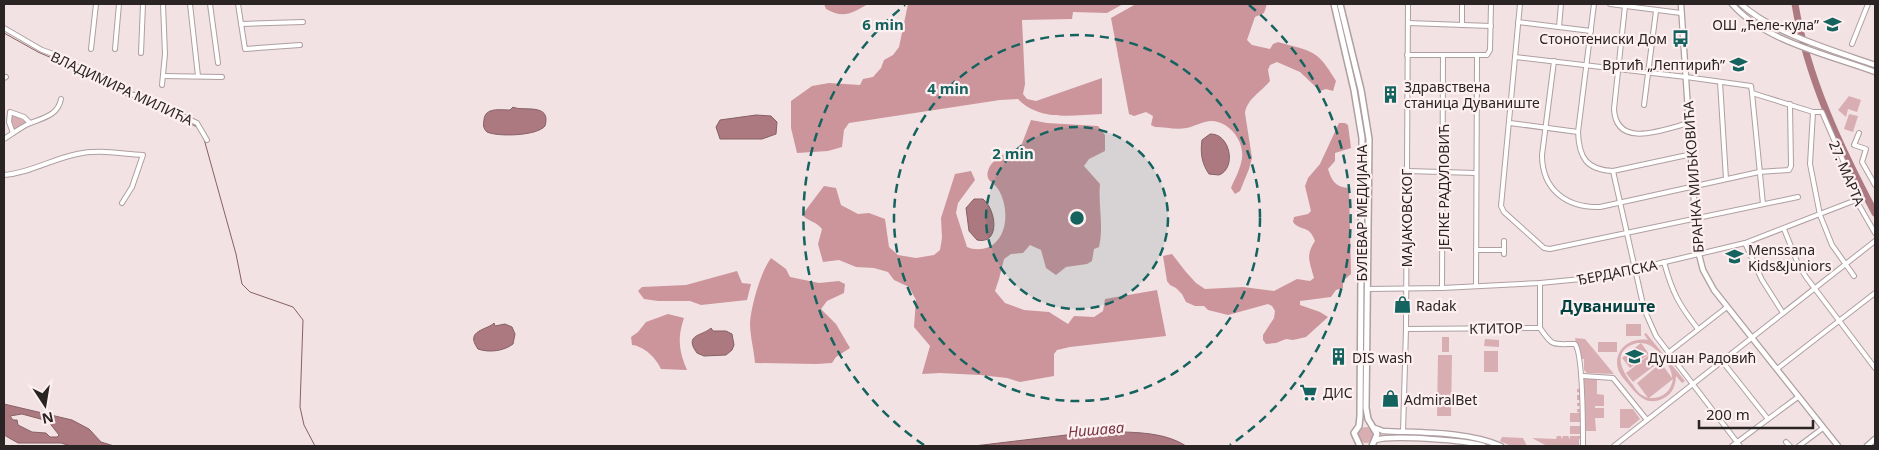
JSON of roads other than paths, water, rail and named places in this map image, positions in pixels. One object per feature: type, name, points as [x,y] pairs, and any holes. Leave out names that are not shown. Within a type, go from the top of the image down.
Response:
[{"type":"main road","name":"БУЛЕВАР МЕДИЈАНА","points":[[1334,4],[1354,90],[1362,138],[1359,426],[1354,433],[1359,444],[1368,446],[1374,443],[1377,434],[1366,408],[1369,139],[1361,90],[1340,4]]},
{"type":"main road","points":[[1359,426],[1365,423],[1373,426]]},
{"type":"street","points":[[91,48],[96,4]]},
{"type":"street","points":[[115,49],[119,4]]},
{"type":"street","points":[[141,53],[144,4]]},
{"type":"street","points":[[162,85],[165,54],[163,4]]},
{"type":"street","points":[[190,4],[198,76]]},
{"type":"street","points":[[210,4],[218,63]]},
{"type":"street","points":[[238,4],[244,49],[300,45]]},
{"type":"street","name":"МАЈАКОВСКОГ","points":[[1403,432],[1406,329],[1408,4]]},
{"type":"street","points":[[1462,4],[1462,25]]},
{"type":"street","points":[[1407,55],[1484,56],[1488,54],[1491,4]]},
{"type":"street","points":[[1520,4],[1501,206],[1504,212],[1544,248],[1550,249],[1798,197]]},
{"type":"street","points":[[1559,26],[1561,4]]},
{"type":"street","points":[[1594,4],[1578,132],[1579,148],[1584,160],[1599,169],[1613,171],[1692,154]]},
{"type":"street","points":[[1610,4],[1682,13]]},
{"type":"street","name":"БРАНКА МИЉКОВИЋА","points":[[1681,4],[1698,254],[1707,280],[1838,446]]},
{"type":"street","points":[[1732,4],[1741,14],[1759,27],[1797,44],[1875,72]]},
{"type":"street","points":[[1742,4],[1770,25],[1875,65]]},
{"type":"street","points":[[1852,44],[1868,4]]},
{"type":"street","points":[[1625,6],[1617,69],[1614,115],[1616,120],[1621,128],[1630,133],[1642,134],[1689,123]]},
{"type":"street","points":[[1644,105],[1656,11]]},
{"type":"street","points":[[241,24],[303,22]]},
{"type":"street","points":[[1518,22],[1591,31]]},
{"type":"street","points":[[1408,23],[1491,26]]},
{"type":"street","name":"ВЛАДИМИРА МИЛИЋА","points":[[4,28],[42,50],[59,56],[68,63],[110,80],[128,94],[141,96],[197,123],[207,140]]},
{"type":"street","points":[[1838,59],[1842,57],[1841,52]]},
{"type":"street","name":"ЈЕЛКЕ РАДУЛОВИЋ","points":[[1442,288],[1443,55]]},
{"type":"street","points":[[1476,286],[1477,56]]},
{"type":"street","points":[[1515,57],[1751,86],[1763,204]]},
{"type":"street","points":[[1851,63],[1849,59],[1853,57]]},
{"type":"street","points":[[1554,61],[1542,161],[1545,174],[1554,190],[1568,201],[1581,206],[1600,207],[1759,172],[1789,170],[1791,166],[1790,104]]},
{"type":"street","points":[[163,76],[222,77]]},
{"type":"street","points":[[1720,82],[1726,179]]},
{"type":"street","points":[[1752,93],[1813,112],[1810,164],[1820,214],[1832,245],[1854,276]]},
{"type":"street","points":[[4,139],[30,123],[52,114],[58,108],[61,99]]},
{"type":"street","points":[[13,133],[9,122],[10,112],[24,117],[30,123]]},
{"type":"street","name":"27. МАРТА","points":[[1813,112],[1822,112],[1857,193],[1856,200],[1875,233]]},
{"type":"street","points":[[1510,123],[1578,132]]},
{"type":"street","points":[[1859,133],[1854,145],[1866,149],[1862,162],[1875,185]]},
{"type":"street","points":[[4,175],[28,171],[39,165],[78,154],[118,152],[143,155],[132,187],[122,203]]},
{"type":"street","points":[[1406,171],[1476,173]]},
{"type":"street","points":[[1613,171],[1647,317],[1656,336],[1668,353],[1739,444]]},
{"type":"street","name":"ЂЕРДАПСКА","points":[[1368,288],[1442,288],[1586,280],[1636,270],[1745,243],[1856,200]]},
{"type":"street","points":[[1784,229],[1798,264],[1875,368]]},
{"type":"street","points":[[1476,250],[1504,252],[1504,241]]},
{"type":"street","points":[[1614,446],[1875,242]]},
{"type":"street","points":[[1745,243],[1762,280],[1784,313]]},
{"type":"street","points":[[1664,262],[1670,285],[1677,301],[1698,329]]},
{"type":"street","name":"КТИТОР","points":[[1406,329],[1540,328],[1540,283]]},
{"type":"street","points":[[1776,369],[1875,293]]},
{"type":"street","points":[[1668,353],[1728,307]]},
{"type":"street","points":[[1540,328],[1550,342],[1576,345],[1579,352],[1579,368],[1582,376],[1583,446]]},
{"type":"street","points":[[1722,361],[1768,419]]},
{"type":"street","points":[[1582,376],[1613,378],[1647,420]]},
{"type":"street","points":[[1732,446],[1739,444],[1798,397]]},
{"type":"street","points":[[1373,426],[1383,431],[1467,436],[1501,446]]},
{"type":"street","points":[[1799,446],[1823,428]]},
{"type":"street","points":[[1374,443],[1386,438],[1398,438],[1466,442],[1484,446]]},
{"type":"street","name":"БРАНКА МИЉКОВИЋА","points":[[1832,438],[1842,446]]},
{"type":"street","points":[[1867,446],[1875,439]]},
{"type":"street","points":[[1786,442],[1790,446]]},
{"type":"waterway","points":[[1795,4],[1800,31],[1816,85],[1837,137],[1875,213]]},
{"type":"waterway","points":[[4,33],[38,52],[116,86]]},
{"type":"waterway","points":[[119,89],[126,96],[141,99],[197,127]]},
{"type":"waterway","points":[[204,139],[236,254],[242,284],[250,292],[293,307],[303,320],[300,407],[304,425],[315,446]]},
{"type":"place","name":"ОШ „Ћеле-кула”","points":[[1833,24]]},
{"type":"place","name":"Стонотениски Дом","points":[[1681,38]]},
{"type":"place","name":"Вртић „Лептирић”","points":[[1739,64]]},
{"type":"place","name":"Здравствена станица Дуваниште","points":[[1390,94]]},
{"type":"place","name":"Menssana Kids&Juniors","points":[[1734,257]]},
{"type":"place","name":"Radak","points":[[1402,305]]},
{"type":"place","name":"DIS wash","points":[[1338,357]]},
{"type":"place","name":"Душан Радовић","points":[[1634,357]]},
{"type":"place","name":"ДИС","points":[[1309,392]]},
{"type":"place","name":"AdmiralBet","points":[[1390,399]]},
{"type":"district","name":"Дуваниште","points":[[1608,306]]},
{"type":"water label","name":"Нишава","points":[[1096,429]]}]
